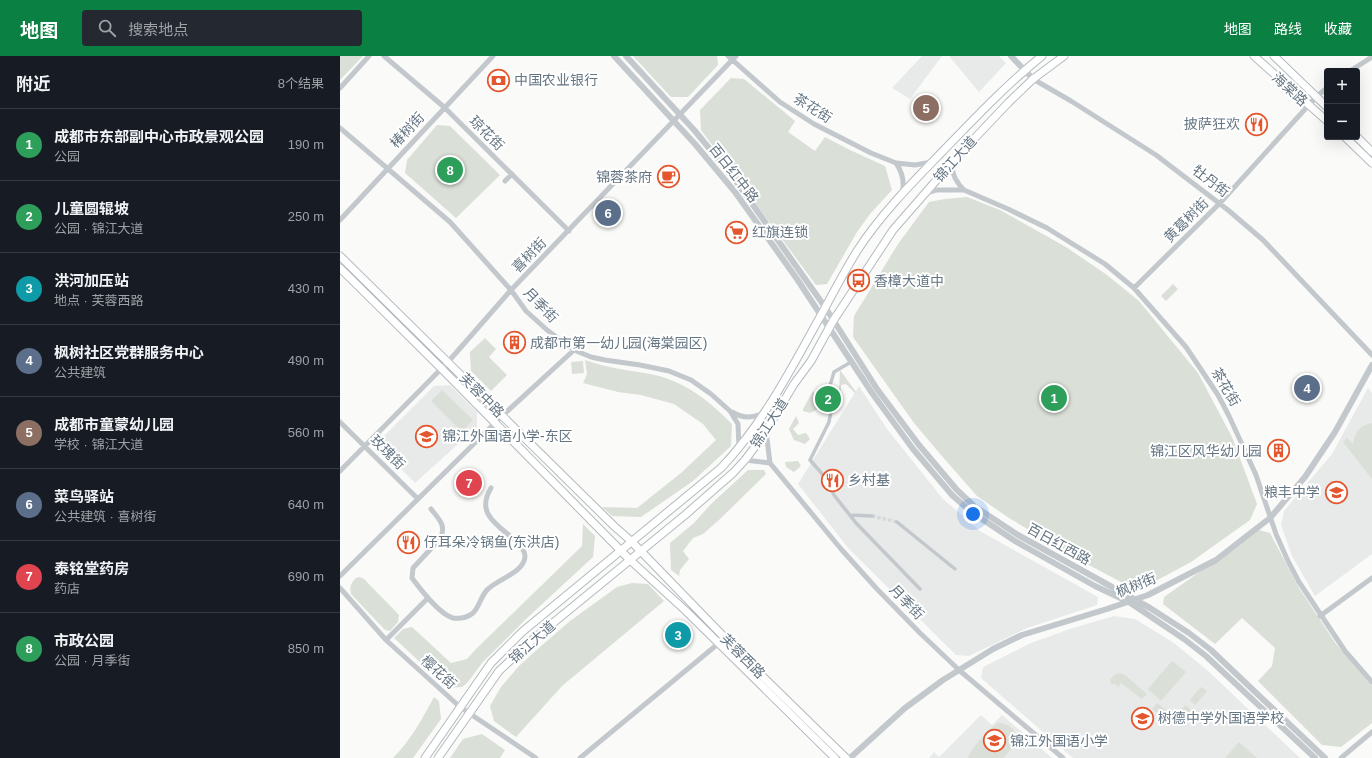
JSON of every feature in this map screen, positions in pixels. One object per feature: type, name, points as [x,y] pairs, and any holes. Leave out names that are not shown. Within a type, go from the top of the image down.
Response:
[{"type":"main road","name":"锦江大道","points":[[424,758],[491,663],[522,632],[721,468],[739,449],[765,413],[857,251],[880,219],[933,161],[1000,92],[1042,56]]},
{"type":"main road","name":"锦江大道","points":[[438,758],[499,671],[531,641],[685,516],[733,473],[745,460],[766,430],[794,384],[811,361],[833,321],[893,230],[954,160],[1009,102],[1033,79],[1064,56]]},
{"type":"main road","name":"海棠路","points":[[1254,56],[1324,118]]},
{"type":"main road","name":"海棠路","points":[[1274,56],[1324,104]]},
{"type":"main road","points":[[1348,140],[1372,164]]},
{"type":"main road","points":[[1360,140],[1372,152]]},
{"type":"main road","name":"芙蓉中路","points":[[340,256],[641,552]]},
{"type":"main road","name":"芙蓉中路","points":[[340,268],[630,560]]},
{"type":"main road","name":"芙蓉西路","points":[[641,552],[757,671],[846,758]]},
{"type":"main road","name":"芙蓉西路","points":[[630,560],[719,643],[835,758]]},
{"type":"street","points":[[340,88],[370,56]]},
{"type":"street","name":"琼花街","points":[[384,56],[444,107],[570,231]]},
{"type":"street","name":"椿树街","points":[[340,220],[493,56]]},
{"type":"street","name":"百日红中路","points":[[614,56],[674,121],[735,192],[801,285],[820,316]]},
{"type":"street","name":"百日红中路","points":[[626,56],[680,115],[736,181],[825,308]]},
{"type":"street","name":"牡丹街","points":[[1011,56],[1033,79],[1071,101],[1156,155],[1220,203],[1263,240],[1372,355]]},
{"type":"street","name":"喜树街","points":[[340,471],[448,362],[511,290],[570,231],[680,115],[732,57]]},
{"type":"street","name":"茶花街","points":[[732,57],[780,102],[814,124],[871,153],[896,163],[915,165],[933,161]]},
{"type":"street","points":[[1355,68],[1372,57]]},
{"type":"street","name":"黄葛树街","points":[[1134,288],[1220,203],[1317,96],[1324,90]]},
{"type":"street","name":"月季街","points":[[340,128],[450,222],[511,290],[526,312],[547,330],[574,350],[605,360],[640,365],[669,372],[691,380],[711,394],[730,411],[738,424],[739,449]]},
{"type":"street","points":[[954,160],[952,169],[954,176],[957,183],[964,190]]},
{"type":"street","points":[[896,163],[903,176],[904,185],[902,194]]},
{"type":"street","points":[[505,181],[512,174]]},
{"type":"street","name":"茶花街","points":[[922,196],[928,191],[964,190],[1008,209],[1047,228],[1104,264],[1134,288],[1186,347],[1218,395],[1256,475],[1270,518],[1288,561],[1299,582],[1320,616],[1345,651],[1372,682]]},
{"type":"street","name":"百日红西路","points":[[825,308],[881,394],[919,445],[957,490],[974,506],[1018,535],[1136,600],[1189,633],[1211,650],[1325,758]]},
{"type":"street","name":"百日红西路","points":[[820,316],[872,393],[913,449],[952,495],[970,511],[1015,541],[1095,586],[1128,602],[1156,619],[1206,656],[1315,758]]},
{"type":"street","points":[[340,576],[502,416],[574,350]]},
{"type":"street","points":[[851,362],[834,372],[829,389],[832,406],[829,422],[810,460],[824,476],[834,495],[850,515],[920,589]]},
{"type":"street","name":"枫树街","points":[[850,758],[905,708],[943,680],[994,649],[1022,635],[1136,600],[1216,560],[1270,518],[1305,477],[1331,438],[1372,365]]},
{"type":"street","points":[[730,411],[740,417],[747,418],[765,413]]},
{"type":"street","name":"玫瑰街","points":[[340,422],[418,499]]},
{"type":"street","points":[[745,460],[770,464],[766,430]]},
{"type":"street","name":"月季街","points":[[770,464],[841,549],[920,633],[959,670],[1063,758]]},
{"type":"street","points":[[431,509],[443,525],[443,535],[416,564],[411,573],[412,578],[428,598],[448,616],[461,618],[468,616],[474,612],[487,590],[522,566],[525,556],[522,547],[489,517],[485,502],[487,494],[491,488]]},
{"type":"street","points":[[850,515],[872,516]]},
{"type":"street","points":[[897,522],[955,569]]},
{"type":"street","points":[[1320,616],[1372,578]]},
{"type":"street","name":"樱花街","points":[[340,588],[386,640],[460,707],[536,758]]},
{"type":"street","points":[[386,640],[428,598]]},
{"type":"street","points":[[580,758],[719,643]]},
{"type":"street","points":[[1341,758],[1372,732]]},
{"type":"shaded area","points":[[340,56],[363,56],[340,80]]},
{"type":"shaded area","points":[[633,56],[717,56],[718,65],[688,97],[671,97]]},
{"type":"shaded area","points":[[922,56],[942,56],[910,99],[892,88]]},
{"type":"shaded area","points":[[949,56],[999,56],[1006,63],[979,92]]},
{"type":"shaded area","points":[[731,78],[744,79],[795,121],[788,132],[815,151],[825,137],[885,166],[892,190],[870,214],[857,232],[827,284],[816,285],[701,130],[700,110]]},
{"type":"shaded area","points":[[437,125],[450,126],[500,175],[456,218],[405,173],[407,160]]},
{"type":"shaded area","points":[[967,197],[1000,210],[1066,247],[1107,275],[1139,301],[1198,373],[1232,437],[1257,504],[1250,520],[1191,562],[1152,583],[1121,582],[1087,564],[1009,518],[977,496],[941,455],[914,423],[853,337],[854,316],[898,244],[929,202]]},
{"type":"shaded area","points":[[1173,284],[1178,289],[1166,301],[1161,296]]},
{"type":"shaded area","points":[[485,338],[496,349],[489,357],[507,375],[491,391],[471,371],[470,352]]},
{"type":"shaded area","points":[[585,360],[610,367],[659,376],[690,389],[716,408],[732,424],[731,446],[693,481],[641,517],[612,516],[602,507],[637,508],[681,473],[716,440],[703,424],[674,404],[641,395],[618,392],[583,383],[587,374]]},
{"type":"shaded area","points":[[583,361],[584,373],[572,374],[571,362]]},
{"type":"shaded area","points":[[840,370],[856,392],[855,393],[846,384],[841,385],[841,391],[839,392]]},
{"type":"shaded area","name":"锦江外国语小学-东区","points":[[450,385],[477,412],[477,427],[415,483],[376,444],[434,386]]},
{"type":"shaded area","points":[[859,386],[887,429],[943,499],[980,531],[1098,597],[1097,605],[1027,628],[969,656],[956,655],[849,549],[798,484]]},
{"type":"shaded area","name":"粮丰中学","points":[[1368,388],[1372,393],[1372,554],[1315,596],[1292,556],[1281,525],[1284,511],[1332,454]]},
{"type":"shaded area","points":[[442,390],[473,420],[462,432],[431,401]]},
{"type":"shaded area","points":[[813,391],[821,399],[818,409],[810,413],[803,411],[803,409]]},
{"type":"shaded area","points":[[796,416],[799,423],[793,429],[798,435],[806,433],[810,439],[805,444],[794,440],[789,429]]},
{"type":"shaded area","points":[[1372,423],[1372,479],[1343,442],[1347,438],[1353,444],[1355,436],[1361,427]]},
{"type":"shaded area","points":[[798,461],[801,466],[794,472],[786,467],[785,462]]},
{"type":"shaded area","points":[[748,470],[764,470],[766,474],[703,534],[693,538],[683,551],[689,559],[680,570],[679,576],[671,570],[670,543],[694,523],[711,504]]},
{"type":"shaded area","points":[[583,524],[595,536],[593,557],[526,619],[482,663],[468,682],[462,687],[448,688],[394,638],[403,629],[412,627],[451,663],[467,659],[582,546]]},
{"type":"shaded area","points":[[1259,530],[1270,533],[1299,588],[1336,644],[1372,686],[1372,723],[1341,747],[1322,745],[1258,681],[1272,666],[1275,648],[1242,618],[1215,644],[1163,604],[1164,597]]},
{"type":"shaded area","points":[[360,577],[364,579],[399,615],[398,622],[390,631],[385,630],[351,594],[350,587],[352,583],[356,578]]},
{"type":"shaded area","points":[[632,583],[648,584],[664,601],[562,686],[516,737],[494,721],[490,706],[501,687],[519,666],[570,621],[617,587]]},
{"type":"shaded area","name":"树德中学外国语学校","points":[[1114,616],[1135,619],[1174,643],[1207,670],[1300,758],[1073,758],[981,678],[983,667],[1031,643],[1070,629]]},
{"type":"shaded area","points":[[1172,661],[1186,672],[1161,701],[1148,689]]},
{"type":"shaded area","points":[[1120,673],[1125,675],[1147,694],[1142,699],[1121,683],[1118,687],[1115,684],[1111,684],[1110,680],[1114,675]]},
{"type":"shaded area","points":[[1201,687],[1207,691],[1195,705],[1190,700]]},
{"type":"shaded area","points":[[434,697],[439,701],[441,719],[413,758],[393,758],[411,737]]},
{"type":"shaded area","points":[[1157,703],[1173,715],[1172,725],[1152,709]]},
{"type":"shaded area","points":[[1185,705],[1191,710],[1180,723],[1177,724],[1176,716]]},
{"type":"shaded area","name":"锦江外国语小学","points":[[981,715],[992,725],[1002,715],[1052,758],[929,758],[934,752],[939,757]]},
{"type":"shaded area","points":[[999,723],[1013,729],[1016,735],[1014,744],[1003,758],[968,758],[981,739]]},
{"type":"shaded area","points":[[482,734],[505,750],[500,758],[450,758],[463,739]]},
{"type":"shaded area","points":[[1239,742],[1257,758],[1225,758]]},
{"type":"tunnel","points":[[872,516],[897,522]]},
{"type":"place","name":"中国农业银行","points":[[499,80]]},
{"type":"place","name":"成都市童蒙幼儿园","points":[[926,108]]},
{"type":"place","name":"披萨狂欢","points":[[1256,124]]},
{"type":"place","name":"市政公园","points":[[450,170]]},
{"type":"place","name":"锦蓉茶府","points":[[668,177]]},
{"type":"place","name":"菜鸟驿站","points":[[608,213]]},
{"type":"place","name":"红旗连锁","points":[[737,232]]},
{"type":"place","name":"香樟大道中","points":[[859,281]]},
{"type":"place","name":"成都市第一幼儿园(海棠园区)","points":[[515,343]]},
{"type":"place","name":"枫树社区党群服务中心","points":[[1307,388]]},
{"type":"place","name":"成都市东部副中心市政景观公园","points":[[1054,398]]},
{"type":"place","name":"儿童圆辊坡","points":[[828,399]]},
{"type":"place","name":"锦江外国语小学-东区","points":[[426,436]]},
{"type":"place","name":"锦江区风华幼儿园","points":[[1278,451]]},
{"type":"place","name":"乡村基","points":[[833,480]]},
{"type":"place","name":"泰铭堂药房","points":[[469,483]]},
{"type":"place","name":"粮丰中学","points":[[1336,492]]},
{"type":"place","name":"仔耳朵冷锅鱼(东洪店)","points":[[408,542]]},
{"type":"place","name":"洪河加压站","points":[[678,635]]},
{"type":"place","name":"树德中学外国语学校","points":[[1143,718]]},
{"type":"place","name":"锦江外国语小学","points":[[994,741]]}]
